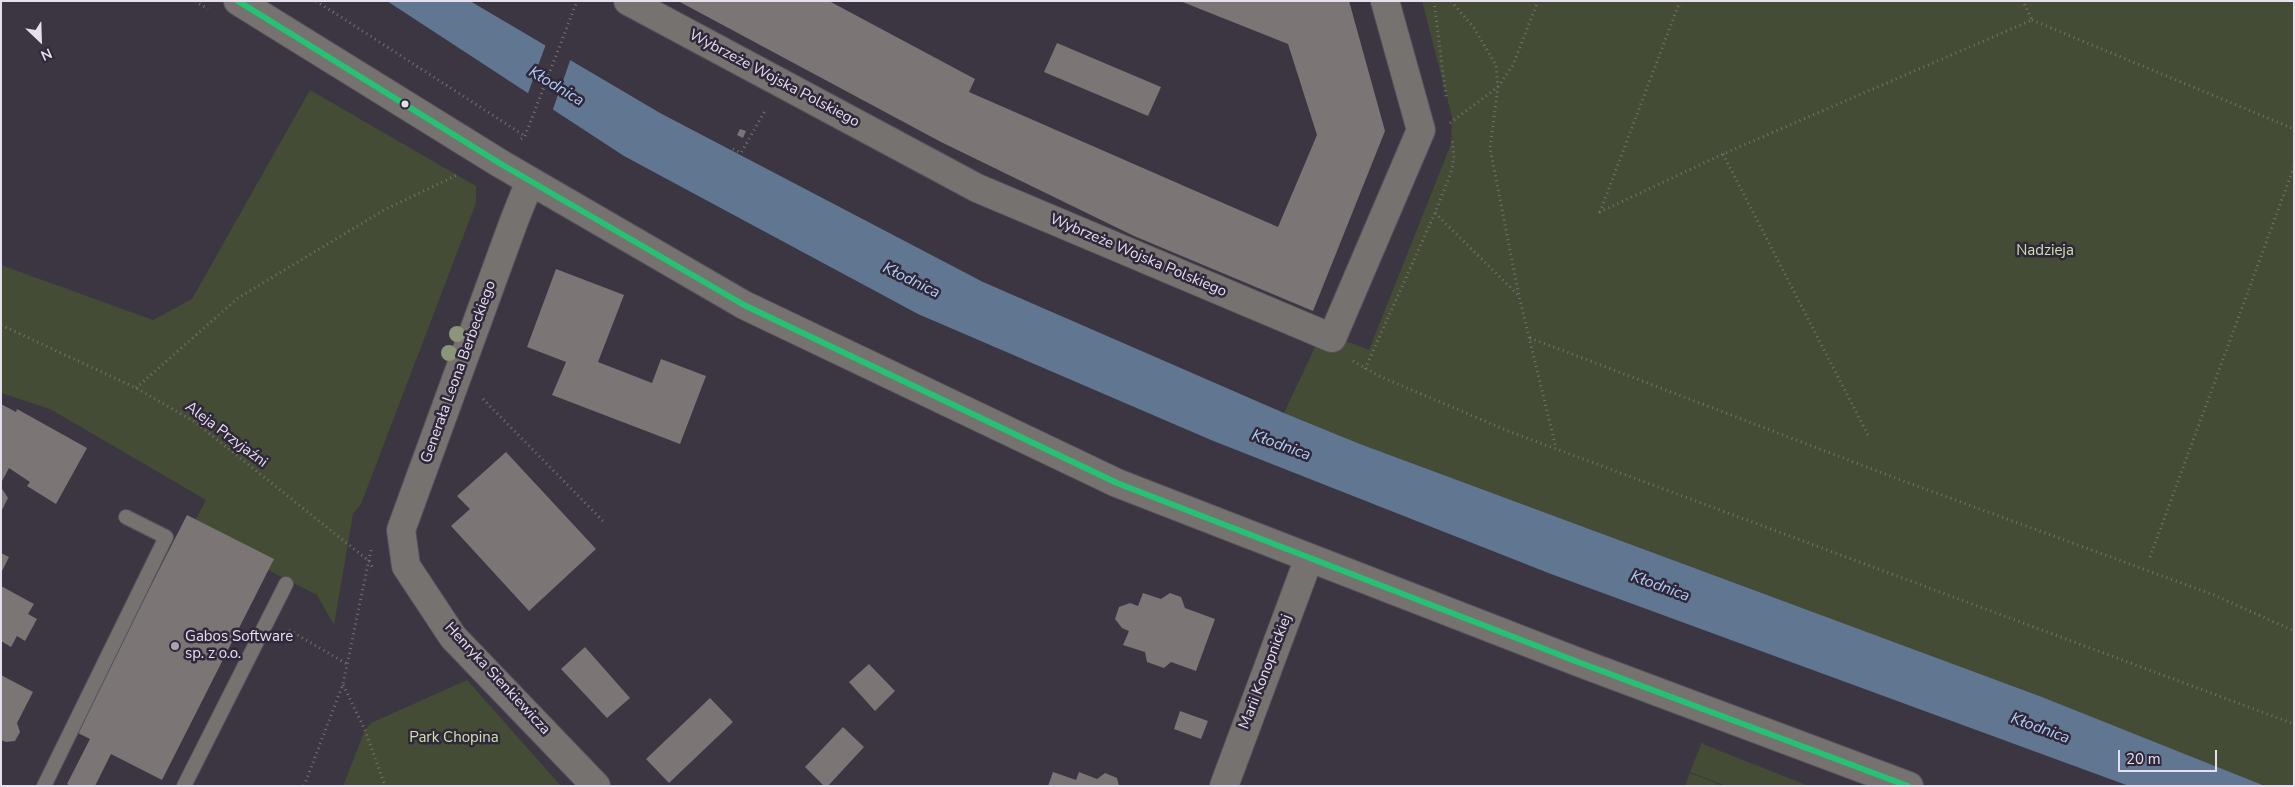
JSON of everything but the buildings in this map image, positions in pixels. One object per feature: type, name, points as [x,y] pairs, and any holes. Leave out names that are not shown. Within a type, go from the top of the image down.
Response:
[{"type":"street","points":[[238,1],[530,181],[744,305],[1117,483],[1569,658],[1909,786]]},
{"type":"street","name":"Wybrzeże Wojska Polskiego","points":[[628,1],[977,188],[1332,338]]},
{"type":"street","points":[[1332,338],[1421,130],[1385,1]]},
{"type":"street","name":"Generała Leona Berbeckiego","points":[[406,566],[400,530],[530,181]]},
{"type":"street","name":"Marii Konopnickiej","points":[[1224,786],[1309,558]]},
{"type":"street","name":"Henryka Sienkiewicza","points":[[406,566],[453,637],[596,786]]},
{"type":"lane","points":[[44,786],[166,537],[126,517]]},
{"type":"lane","points":[[184,786],[286,584]]},
{"type":"path","points":[[316,1],[525,136],[577,1]]},
{"type":"path","points":[[1451,1],[1474,28],[1496,65],[1498,87],[1490,148],[1519,296],[1556,449]]},
{"type":"path","points":[[1450,124],[1498,87],[1513,66],[1538,1]]},
{"type":"path","points":[[1680,1],[1600,212],[1723,154],[2032,20]]},
{"type":"path","points":[[2023,1],[2032,20],[2294,129]]},
{"type":"path","points":[[733,149],[741,153],[760,119]]},
{"type":"path","points":[[1723,154],[1869,437]]},
{"type":"path","points":[[2150,557],[2294,167]]},
{"type":"path","points":[[136,388],[238,298],[384,210],[465,171]]},
{"type":"path","points":[[1435,213],[1519,296]]},
{"type":"path","name":"Aleja Przyjaźni","points":[[1,324],[136,388],[195,422],[369,562],[346,664]]},
{"type":"path","points":[[1332,338],[1344,354],[1365,369],[1508,431],[2294,724]]},
{"type":"path","points":[[1530,338],[1898,479],[2214,596],[2294,631]]},
{"type":"path","points":[[476,392],[605,523]]},
{"type":"path","points":[[268,618],[346,664],[343,684],[304,786]]},
{"type":"path","points":[[343,684],[365,730],[385,786]]},
{"type":"green space","name":"Nadzieja","points":[[1422,1],[2294,1],[2294,786],[2265,786],[2042,697],[1360,444],[1284,413],[1316,345],[1348,342],[1369,350],[1451,144],[1452,117]]},
{"type":"green space","points":[[310,90],[476,186],[476,203],[361,504],[353,514],[334,625],[317,595],[274,573],[194,523],[206,500],[50,409],[1,393],[1,265],[153,320],[192,299]]},
{"type":"green space","name":"Park Chopina","points":[[467,680],[561,786],[343,786],[365,730],[371,723]]},
{"type":"green space","points":[[1702,742],[1705,745],[1809,786],[1726,786],[1690,772]]},
{"type":"green space","points":[[1690,773],[1723,786],[1685,786]]},
{"type":"water","name":"Kłodnica","points":[[387,1],[470,1],[660,113],[983,282],[1284,413],[1360,444],[2042,697],[2265,786],[2129,786],[1551,574],[1211,440],[918,314],[624,156]]},
{"type":"pier","points":[[546,44],[571,58],[552,112],[527,96]]},
{"type":"transit line","points":[[238,1],[501,164],[744,305],[1117,483],[1578,662],[1908,786]]},
{"type":"place","name":"Gabos Software sp. z o.o.","points":[[175,646]]}]
